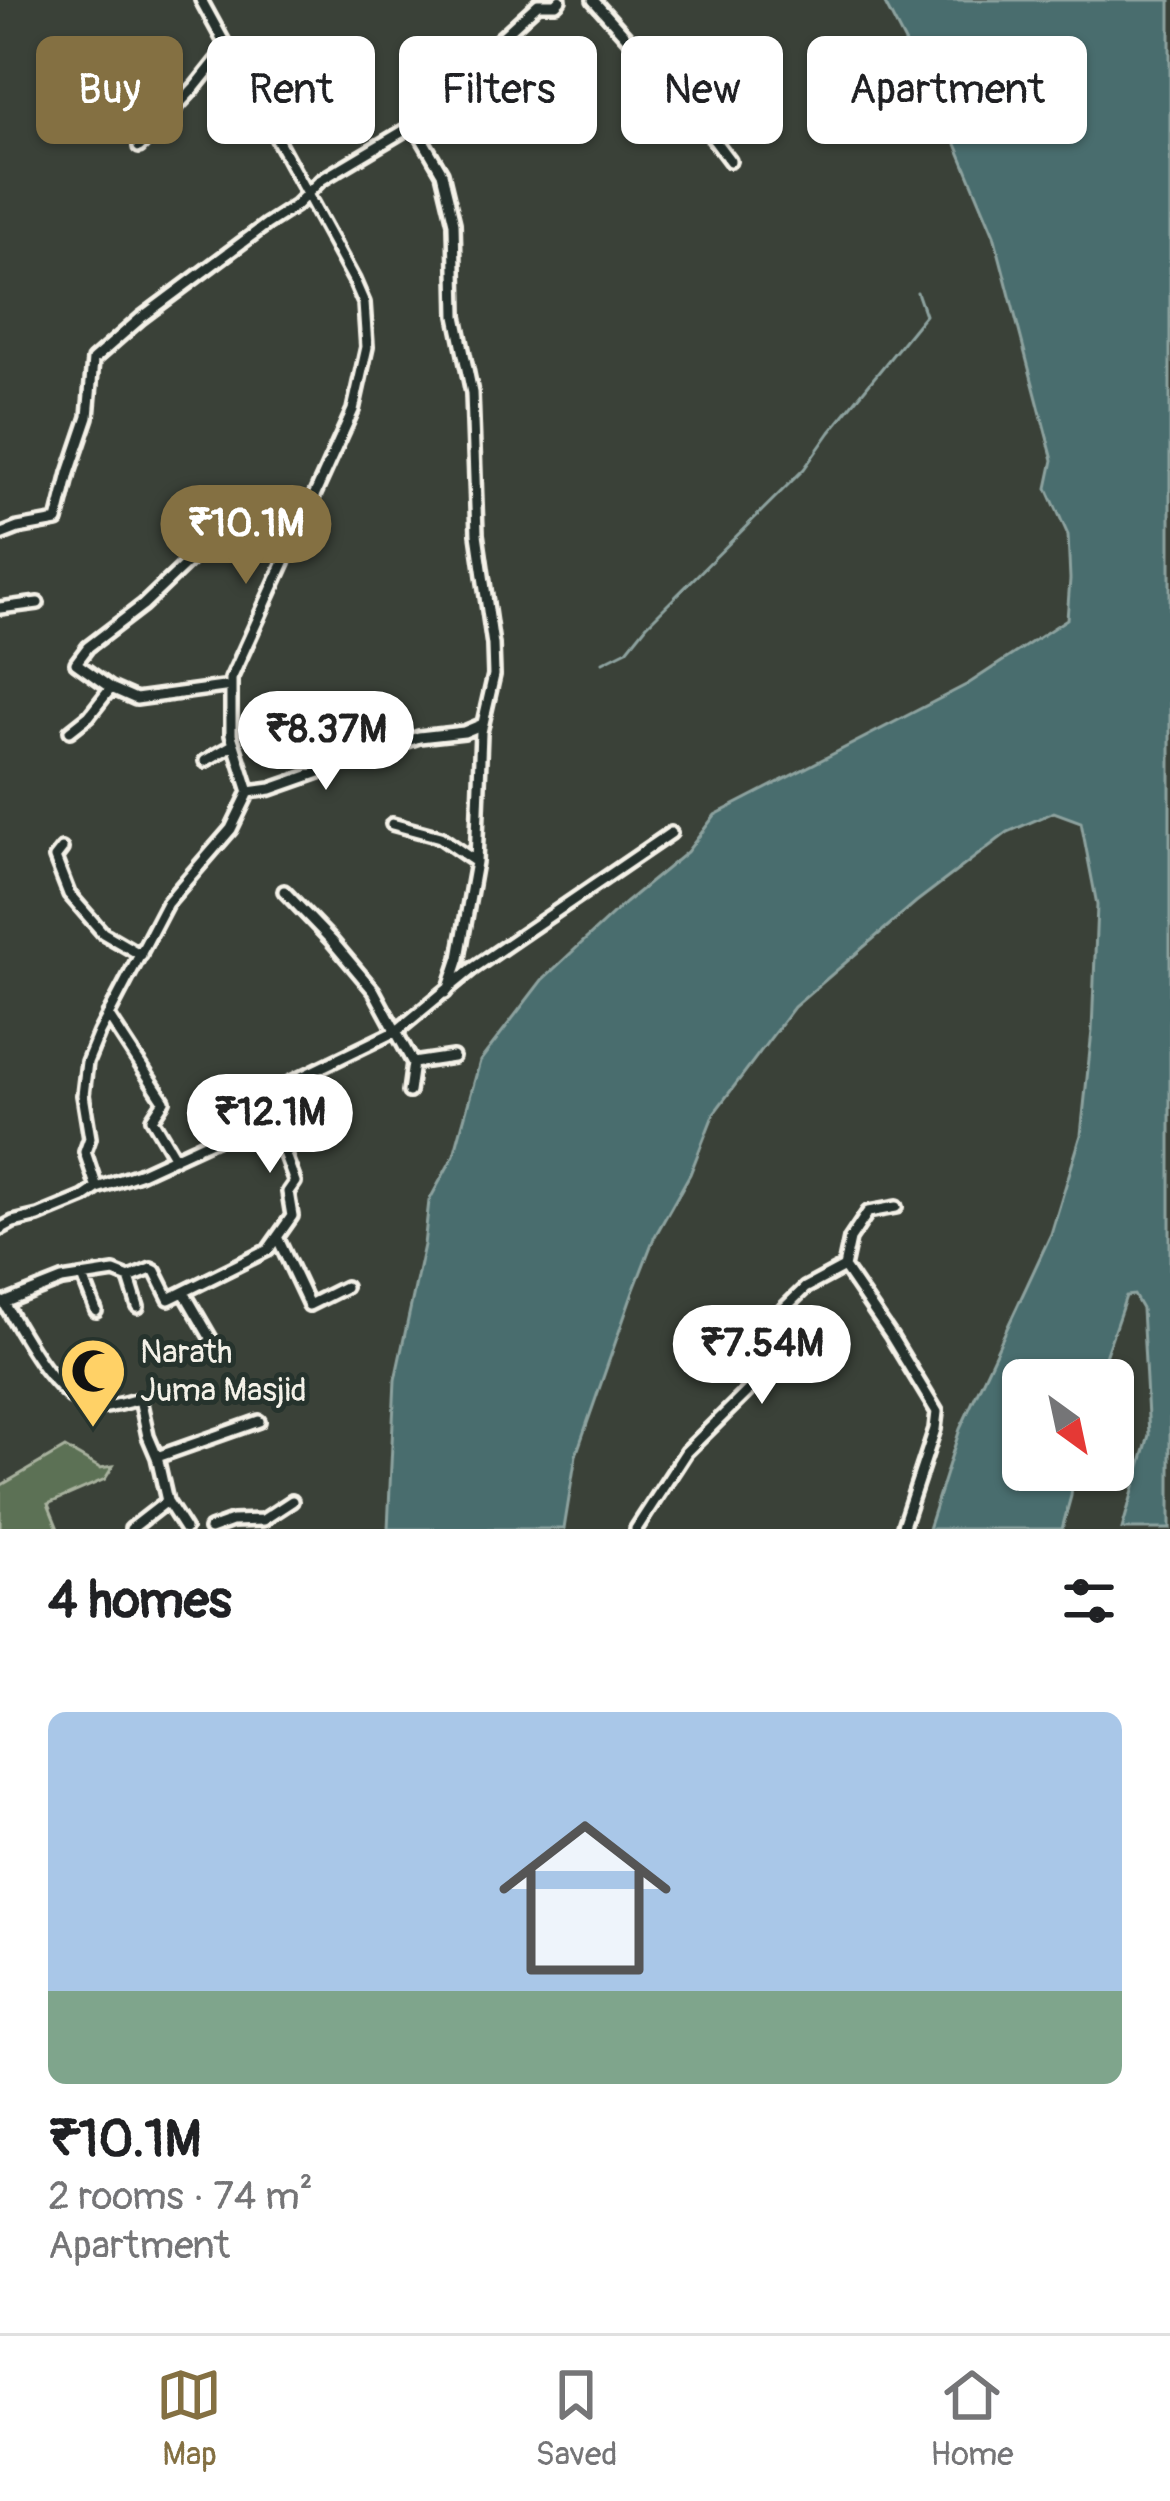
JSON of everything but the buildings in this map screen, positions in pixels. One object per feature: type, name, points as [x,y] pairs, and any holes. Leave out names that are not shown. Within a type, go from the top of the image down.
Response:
[{"type":"street","points":[[201,0],[220,36]]},
{"type":"street","points":[[502,36],[538,4],[560,0]]},
{"type":"street","points":[[593,0],[730,160]]},
{"type":"street","points":[[139,147],[207,72]]},
{"type":"street","points":[[0,535],[57,521],[88,417],[93,360],[141,318],[295,206],[321,180],[399,134]]},
{"type":"street","points":[[97,1188],[85,1152],[90,1138],[83,1095],[87,1062],[167,903],[231,829],[249,792],[230,735],[231,679],[353,410],[367,347],[364,303],[280,144]]},
{"type":"street","points":[[425,144],[442,173],[454,224],[456,316],[472,393],[477,534],[494,675],[483,724],[476,862],[458,958],[445,993]]},
{"type":"street","points":[[231,686],[136,699],[76,663],[88,646],[143,605],[213,538],[273,527],[305,514]]},
{"type":"street","points":[[171,521],[190,522],[213,538]]},
{"type":"street","points":[[0,608],[38,603]]},
{"type":"street","points":[[70,731],[111,688]]},
{"type":"street","points":[[249,792],[271,789],[419,737],[464,732],[483,724]]},
{"type":"street","points":[[205,761],[233,745]]},
{"type":"street","points":[[392,824],[440,837],[476,862]]},
{"type":"street","points":[[0,1229],[242,1130],[289,1083],[398,1030],[472,969],[671,833]]},
{"type":"street","points":[[62,849],[55,858],[69,894],[103,934],[141,955]]},
{"type":"street","points":[[284,891],[332,940],[398,1030],[413,1063],[409,1092]]},
{"type":"street","points":[[108,1015],[164,1101],[152,1119],[175,1158]]},
{"type":"street","points":[[413,1063],[453,1057]]},
{"type":"street","points":[[185,1529],[167,1501],[140,1400],[94,1408],[80,1402],[45,1372],[2,1302],[62,1280],[114,1272],[129,1278],[153,1269],[167,1298],[185,1294],[268,1250],[292,1216],[288,1192],[295,1182],[266,1104]]},
{"type":"street","points":[[896,1207],[868,1212],[850,1239],[844,1267],[937,1412],[902,1529]]},
{"type":"street","points":[[278,1239],[309,1305],[345,1287]]},
{"type":"street","points":[[636,1529],[686,1452],[772,1366],[775,1357],[760,1343],[760,1332],[805,1288],[844,1267]]},
{"type":"street","points":[[83,1277],[96,1311]]},
{"type":"street","points":[[129,1278],[138,1307]]},
{"type":"street","points":[[185,1294],[221,1356]]},
{"type":"street","points":[[157,1457],[259,1421]]},
{"type":"street","points":[[130,1529],[167,1501]]},
{"type":"street","points":[[210,1529],[232,1521],[262,1520],[292,1502]]},
{"type":"green space","points":[[65,1448],[100,1468],[113,1466],[105,1479],[48,1504],[58,1529],[0,1529],[0,1486]]},
{"type":"water","points":[[883,0],[1170,0],[1170,1529],[1122,1529],[1149,1435],[1142,1309],[1134,1295],[1126,1296],[1104,1359],[1002,1359],[1002,1491],[1071,1491],[1062,1529],[928,1529],[960,1429],[1051,1234],[1081,1135],[1092,1031],[1097,905],[1081,822],[1054,812],[1008,832],[916,902],[794,1007],[714,1113],[633,1292],[576,1455],[564,1529],[388,1529],[395,1380],[429,1201],[454,1155],[480,1061],[542,980],[687,852],[715,815],[968,684],[1067,619],[1068,535],[1047,488],[1053,460],[994,235],[956,144],[1087,144],[1087,36],[902,36]]},
{"type":"waterway","points":[[603,662],[627,650],[804,469],[925,315],[917,292]]},
{"type":"place","name":"Narath Juma Masjid","points":[[93,1430]]}]
